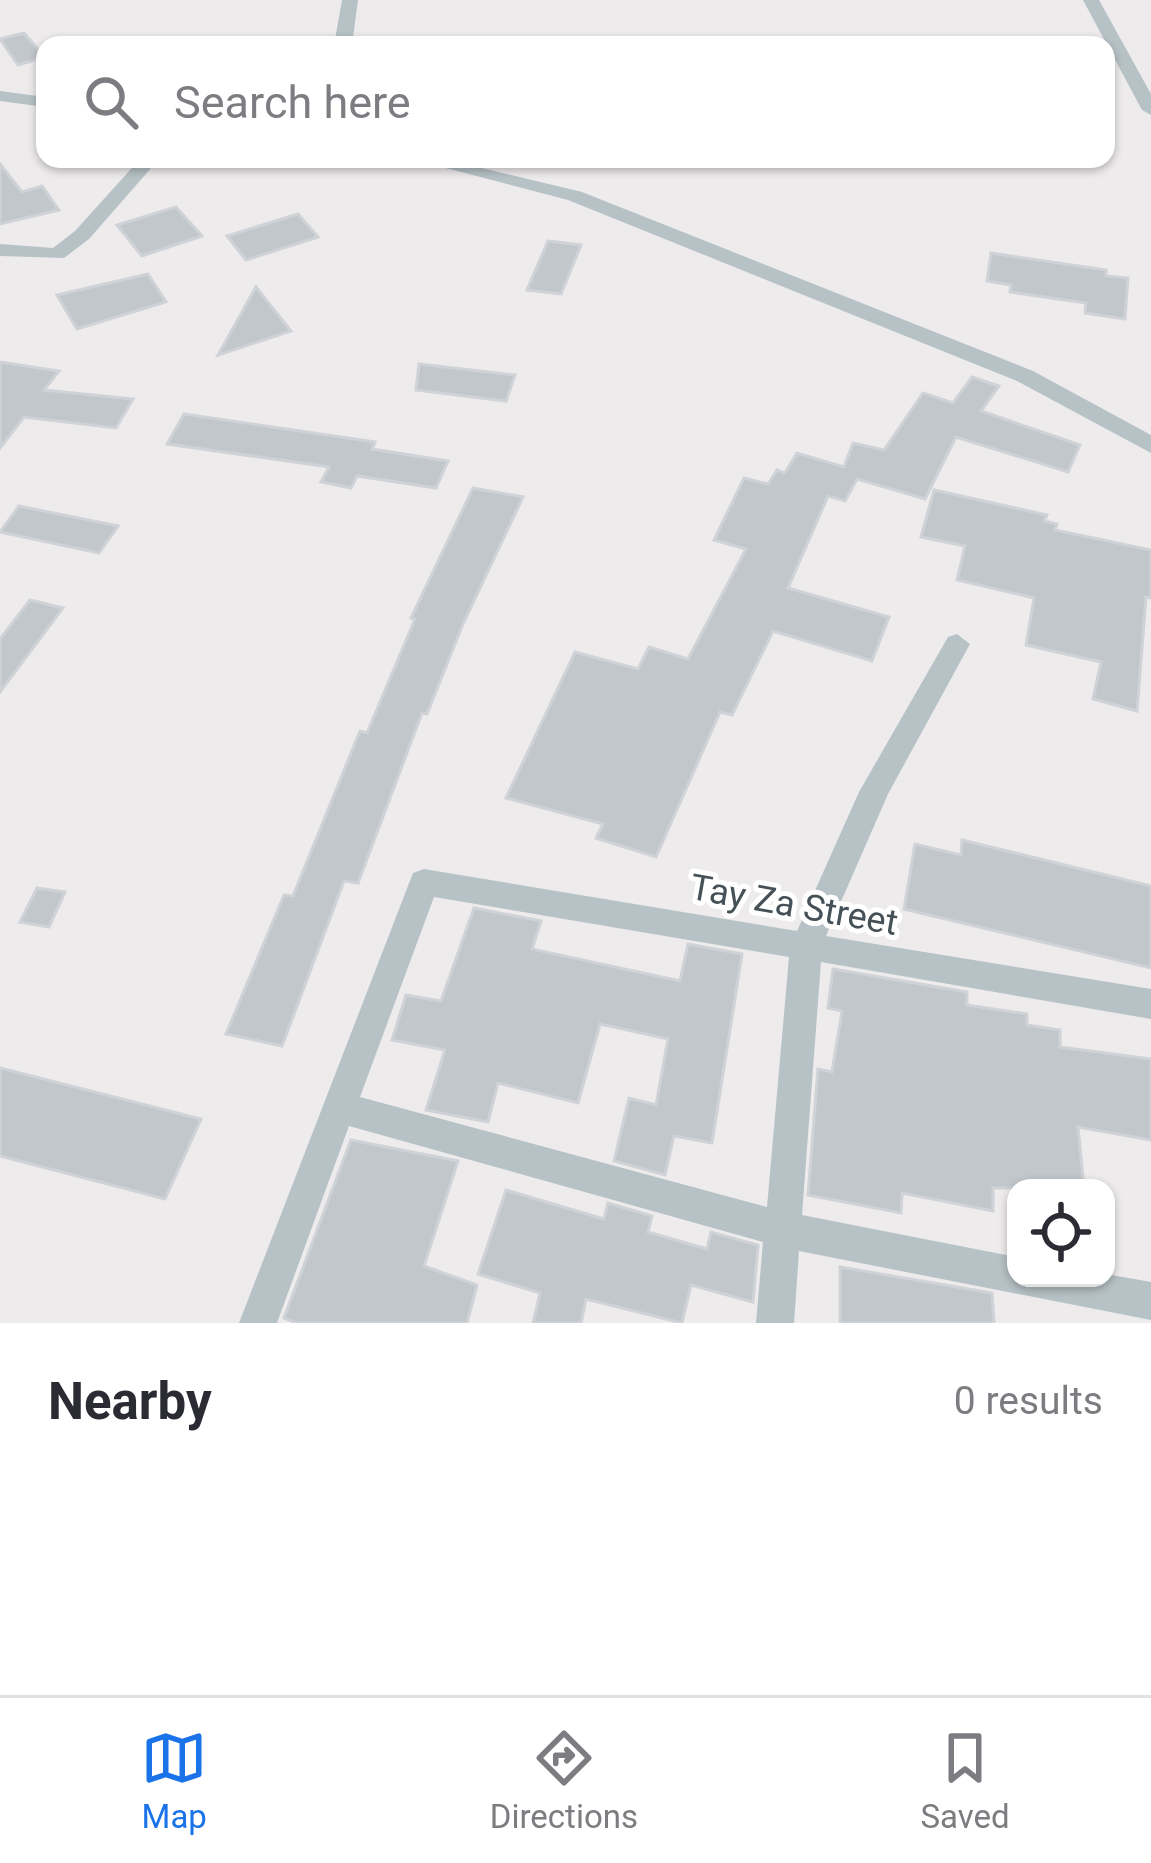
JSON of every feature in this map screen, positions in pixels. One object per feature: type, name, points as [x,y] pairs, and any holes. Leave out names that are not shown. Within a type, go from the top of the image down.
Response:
[{"type":"street","points":[[344,36],[350,0]]},
{"type":"street","points":[[1091,0],[1111,36]]},
{"type":"street","points":[[1115,44],[1151,110]]},
{"type":"street","points":[[0,96],[36,101]]},
{"type":"street","points":[[0,250],[57,254],[82,235],[142,168]]},
{"type":"street","points":[[457,168],[575,196],[1025,376],[1151,445]]},
{"type":"street","points":[[775,1323],[806,946],[874,792],[957,644]]},
{"type":"street","name":"Tay Za Street","points":[[340,1108],[424,882],[1151,1004]]},
{"type":"street","points":[[258,1323],[340,1108],[780,1229],[1007,1273]]},
{"type":"street","points":[[1079,1287],[1151,1301]]},
{"type":"building","points":[[24,33],[36,47],[36,60],[18,65],[0,39]]},
{"type":"building","points":[[0,164],[22,192],[42,186],[59,210],[0,224]]},
{"type":"building","points":[[176,207],[202,236],[142,256],[117,225]]},
{"type":"building","points":[[298,214],[318,237],[246,260],[227,236]]},
{"type":"building","points":[[548,241],[581,245],[561,294],[527,290]]},
{"type":"building","points":[[991,253],[1106,270],[1106,276],[1128,278],[1125,319],[1085,313],[1086,303],[1010,292],[1011,285],[987,281]]},
{"type":"building","points":[[148,274],[166,302],[77,329],[57,295]]},
{"type":"building","points":[[256,287],[291,331],[218,355]]},
{"type":"building","points":[[0,362],[59,371],[44,390],[133,399],[116,428],[24,417],[0,448]]},
{"type":"building","points":[[419,364],[515,375],[506,401],[416,390]]},
{"type":"building","points":[[972,377],[999,386],[981,411],[1080,445],[1068,472],[956,437],[925,499],[857,479],[845,501],[828,496],[788,588],[889,617],[872,661],[773,631],[732,715],[720,712],[656,857],[596,838],[603,824],[506,798],[575,652],[638,669],[649,647],[688,659],[746,549],[714,540],[744,478],[768,484],[777,470],[785,473],[797,453],[844,467],[853,443],[884,450],[923,393],[953,403]]},
{"type":"building","points":[[184,414],[375,442],[372,449],[448,461],[436,488],[357,476],[351,488],[321,482],[329,467],[167,444]]},
{"type":"building","points":[[473,488],[523,497],[427,714],[422,713],[358,883],[344,881],[282,1046],[226,1034],[284,895],[293,896],[360,731],[367,733],[415,619],[411,618]]},
{"type":"building","points":[[934,490],[1047,515],[1044,521],[1057,524],[1055,530],[1151,550],[1151,598],[1146,597],[1137,711],[1093,699],[1101,662],[1026,645],[1034,598],[957,580],[965,546],[921,537]]},
{"type":"building","points":[[19,506],[118,526],[99,553],[0,532]]},
{"type":"building","points":[[30,600],[63,608],[0,692],[0,639]]},
{"type":"building","points":[[962,840],[1151,886],[1151,968],[904,909],[915,844],[961,855]]},
{"type":"building","points":[[37,888],[65,892],[49,927],[20,922]]},
{"type":"building","points":[[474,908],[541,921],[532,949],[680,981],[688,944],[742,954],[712,1143],[674,1136],[665,1175],[614,1161],[629,1098],[656,1105],[668,1039],[600,1024],[578,1103],[498,1083],[488,1122],[426,1110],[445,1050],[392,1040],[406,995],[441,1001]]},
{"type":"building","points":[[833,969],[967,992],[967,1005],[1027,1014],[1027,1025],[1060,1030],[1060,1047],[1151,1059],[1151,1140],[1078,1127],[1083,1179],[1007,1179],[1007,1188],[993,1188],[993,1211],[902,1193],[901,1213],[808,1195],[818,1069],[832,1072],[842,1011],[828,1008]]},
{"type":"building","points":[[0,1068],[201,1119],[165,1199],[0,1156]]},
{"type":"building","points":[[351,1140],[458,1161],[424,1266],[477,1285],[467,1323],[296,1323],[284,1318]]},
{"type":"building","points":[[506,1190],[604,1219],[608,1203],[652,1216],[648,1232],[707,1249],[711,1232],[758,1245],[753,1302],[691,1285],[682,1323],[586,1299],[581,1323],[533,1323],[540,1293],[478,1274]]},
{"type":"building","points":[[840,1267],[992,1293],[994,1323],[840,1323]]}]
